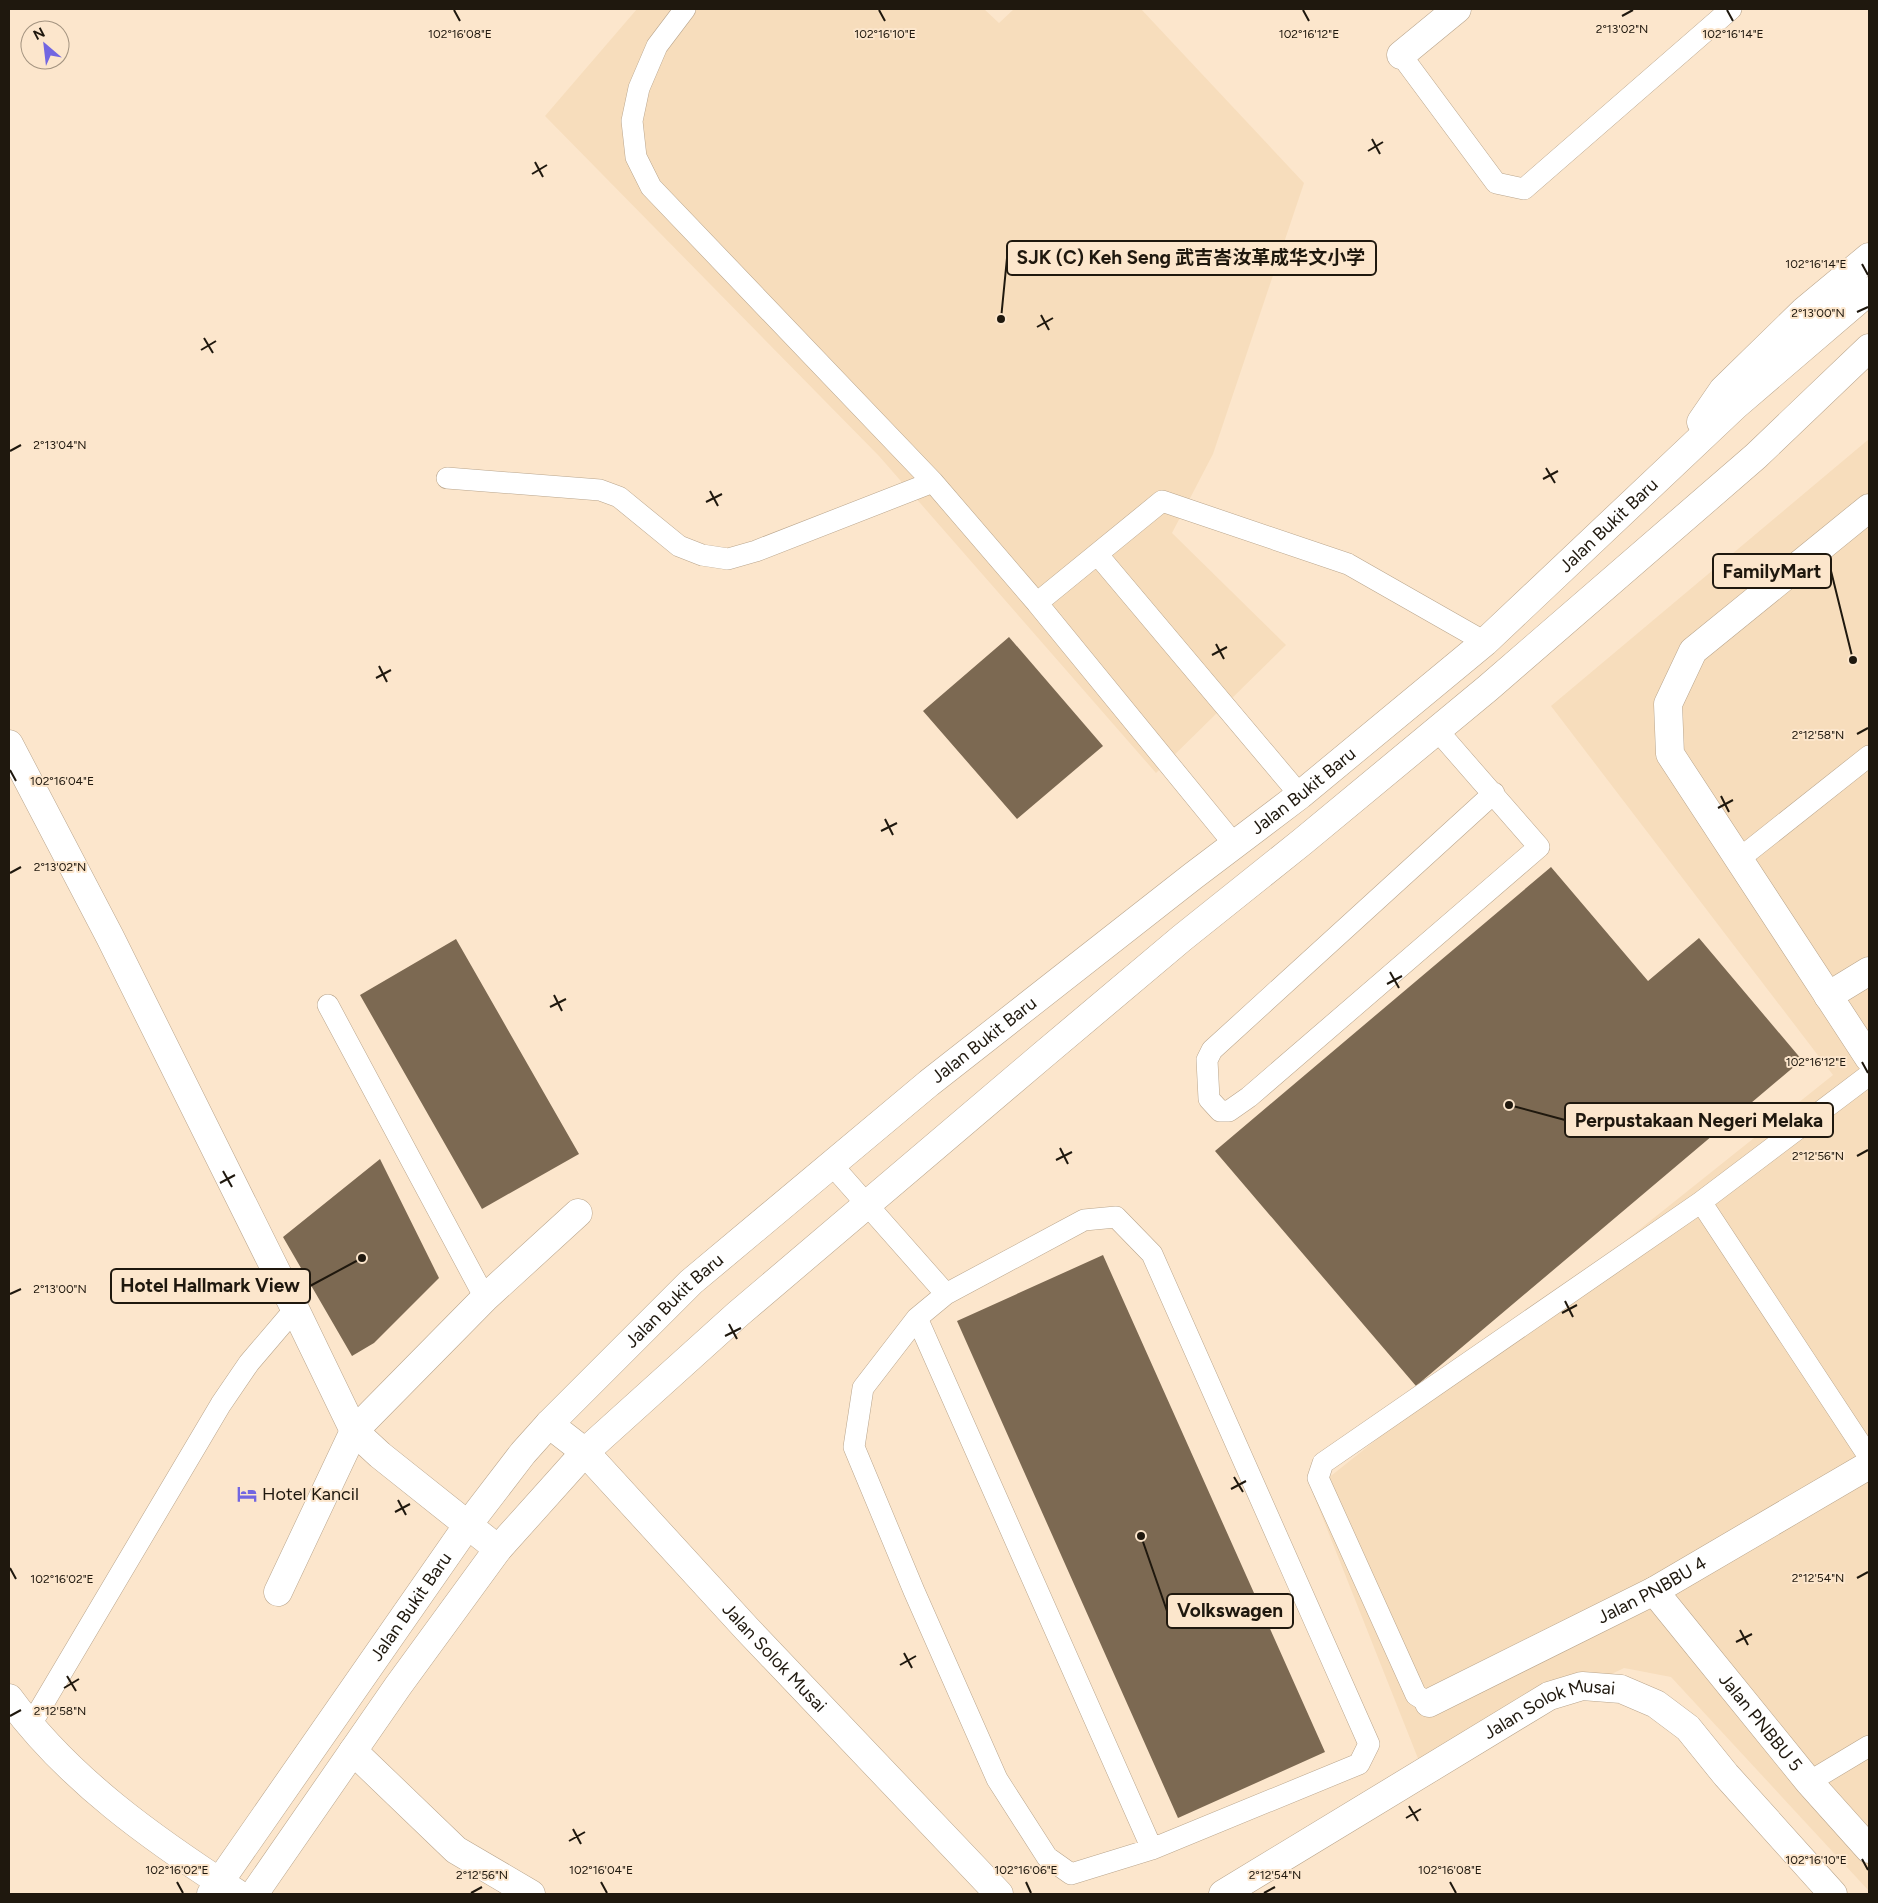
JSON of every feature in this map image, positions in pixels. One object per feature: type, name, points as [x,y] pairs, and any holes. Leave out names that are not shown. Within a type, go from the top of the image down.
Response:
[{"type":"street","points":[[1401,55],[1457,9]]},
{"type":"street","points":[[1662,476],[1724,390],[1804,311],[1869,257]]},
{"type":"street","name":"Jalan Bukit Baru","points":[[223,1890],[467,1526],[523,1453],[549,1424],[691,1282],[929,1083],[1234,844],[1300,795],[1485,642],[1736,405],[1869,291]]},
{"type":"street","name":"Jalan Bukit Baru","points":[[254,1894],[353,1751],[498,1549],[585,1452],[738,1314],[1182,938],[1437,730],[1756,456],[1869,348]]},
{"type":"street","points":[[1756,456],[1869,366]]},
{"type":"street","points":[[1869,508],[1693,651],[1668,704],[1670,754],[1869,1058]]},
{"type":"street","points":[[9,744],[110,937],[354,1432],[467,1526],[498,1549]]},
{"type":"street","points":[[1828,996],[1869,971]]},
{"type":"street","points":[[278,1592],[354,1432],[485,1298],[578,1213]]},
{"type":"street","name":"Jalan Solok Musai","points":[[549,1424],[585,1452],[746,1629],[999,1894]]},
{"type":"street","name":"Jalan PNBBU 4","points":[[1429,1703],[1654,1591],[1869,1465]]},
{"type":"street","name":"Jalan PNBBU 5","points":[[1654,1591],[1809,1782],[1869,1849]]},
{"type":"street","name":"Jalan Solok Musai","points":[[1223,1894],[1549,1696],[1582,1686],[1621,1690],[1656,1704],[1688,1728],[1726,1776],[1833,1894]]},
{"type":"street","points":[[9,1698],[30,1726],[91,1788],[223,1890]]},
{"type":"street","points":[[353,1751],[456,1850],[531,1894]]},
{"type":"lane","points":[[685,9],[657,46],[639,88],[632,122],[636,157],[651,187],[933,482],[1037,603],[1234,844]]},
{"type":"lane","points":[[1401,55],[1496,183],[1524,189],[1731,9]]},
{"type":"lane","points":[[447,478],[600,490],[619,497],[679,546],[702,555],[728,559],[756,551],[933,482]]},
{"type":"lane","points":[[1037,603],[1162,501],[1348,564],[1485,642]]},
{"type":"lane","points":[[1097,554],[1300,795]]},
{"type":"lane","points":[[1437,730],[1494,794],[1539,847],[1249,1097],[1228,1111],[1220,1111],[1209,1099],[1207,1060],[1212,1050],[1494,794]]},
{"type":"lane","points":[[1739,858],[1869,756]]},
{"type":"lane","points":[[328,1005],[485,1298]]},
{"type":"lane","points":[[1429,1703],[1416,1695],[1318,1478],[1323,1463],[1701,1202],[1869,1075]]},
{"type":"lane","points":[[832,1165],[946,1294]]},
{"type":"lane","points":[[1701,1202],[1869,1457]]},
{"type":"lane","points":[[1116,1217],[1152,1254],[1369,1744],[1359,1764],[1152,1850],[1071,1874],[1047,1858],[997,1779],[922,1609],[854,1447],[863,1388],[917,1318],[946,1294],[1084,1220],[1116,1217]]},
{"type":"lane","points":[[30,1726],[221,1404],[248,1363],[295,1309]]},
{"type":"lane","points":[[917,1318],[1152,1850]]},
{"type":"lane","points":[[1809,1782],[1869,1746]]},
{"type":"shaded area","points":[[637,9],[984,9],[999,23],[1014,9],[1141,9],[1304,183],[1213,454],[1172,533],[1286,645],[1156,773],[879,456],[545,116]]},
{"type":"shaded area","points":[[1869,439],[1869,1891],[1671,1677],[1624,1668],[1421,1766],[1312,1491],[1833,1075],[1551,706]]},
{"type":"building","points":[[1009,637],[1103,746],[1017,819],[923,711]]},
{"type":"building","points":[[1551,867],[1648,981],[1699,938],[1802,1060],[1416,1386],[1215,1151]]},
{"type":"building","points":[[456,939],[579,1154],[482,1209],[360,995]]},
{"type":"building","points":[[380,1159],[439,1278],[374,1343],[352,1356],[283,1237]]},
{"type":"building","points":[[1103,1255],[1325,1752],[1178,1818],[957,1321]]},
{"type":"place","name":"SJK (C) Keh Seng 武吉峇汝革成华文小学","points":[[1001,319]]},
{"type":"place","name":"FamilyMart","points":[[1853,660]]},
{"type":"place","name":"Perpustakaan Negeri Melaka","points":[[1509,1105]]},
{"type":"place","name":"Hotel Hallmark View","points":[[362,1258]]},
{"type":"place","name":"Hotel Kancil","points":[[247,1494]]},
{"type":"place","name":"Volkswagen","points":[[1141,1536]]}]
